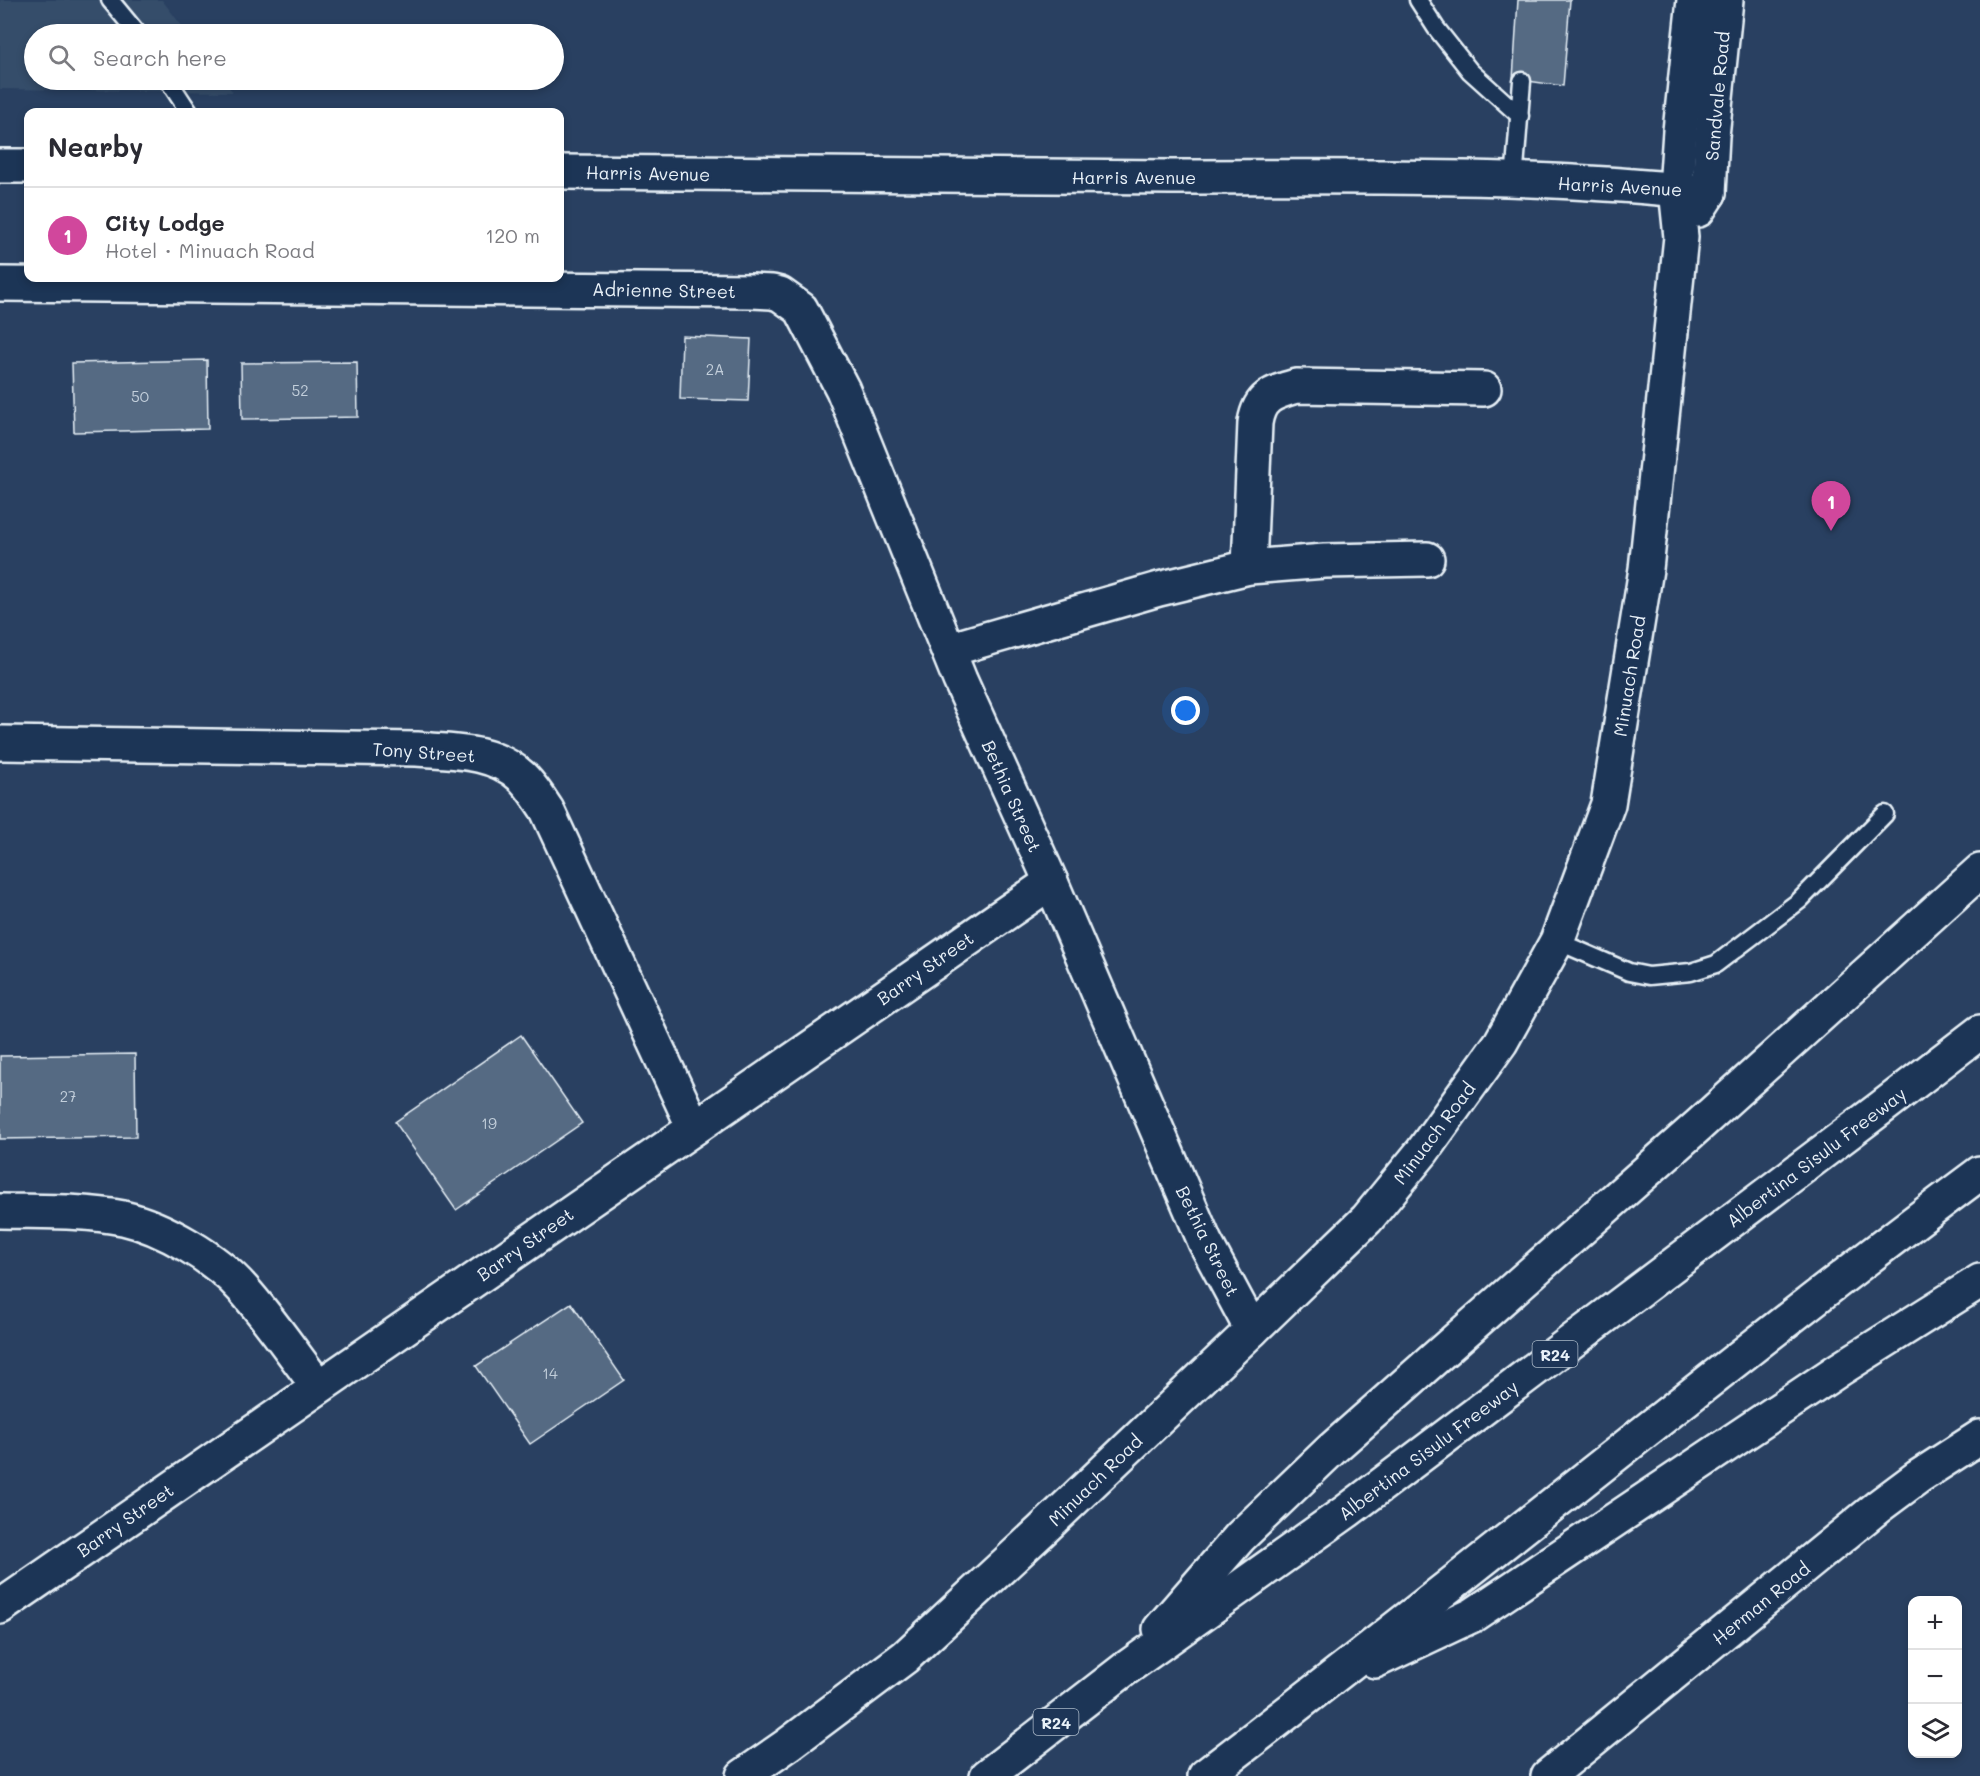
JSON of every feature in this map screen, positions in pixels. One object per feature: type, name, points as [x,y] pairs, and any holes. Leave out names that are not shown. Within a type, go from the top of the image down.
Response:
[{"type":"main road","name":"Sandvale Road","points":[[1681,237],[1676,189],[1694,0]]},
{"type":"main road","name":"Sandvale Road","points":[[1709,193],[1712,136],[1726,0]]},
{"type":"main road","points":[[0,166],[24,166]]},
{"type":"main road","name":"Harris Avenue","points":[[564,172],[1036,177],[1394,177],[1514,180],[1709,193]]},
{"type":"main road","points":[[1681,237],[1709,193]]},
{"type":"main road","name":"Minuach Road","points":[[743,1776],[905,1657],[1033,1539],[1252,1330],[1367,1218],[1422,1152],[1501,1042],[1557,941],[1608,804],[1646,569],[1681,237]]},
{"type":"main road","name":"Adrienne Street","points":[[0,284],[752,291]]},
{"type":"main road","name":"Bethia Street","points":[[752,291],[780,294],[795,303],[808,319],[843,390],[948,650],[1051,882],[1205,1242],[1252,1330]]},
{"type":"main road","points":[[1249,567],[1255,423],[1259,407],[1272,395],[1296,386],[1484,389]]},
{"type":"main road","points":[[948,650],[1159,589],[1249,567],[1325,561],[1427,559]]},
{"type":"main road","name":"Tony Street","points":[[0,743],[417,749],[494,758],[523,778],[547,810],[694,1128]]},
{"type":"main road","points":[[1125,1669],[1240,1537],[1332,1449],[1464,1330],[1699,1125],[1980,871]]},
{"type":"main road","name":"Barry Street","points":[[0,1607],[1051,882]]},
{"type":"main road","name":"Albertina Sisulu Freeway","points":[[987,1776],[1125,1669],[1347,1511],[1980,1032]]},
{"type":"main road","points":[[1205,1776],[1325,1685],[1849,1271],[1980,1173]]},
{"type":"main road","points":[[0,1211],[100,1214],[125,1218],[177,1238],[242,1288],[318,1386]]},
{"type":"main road","points":[[1325,1685],[1473,1615],[1840,1370],[1980,1281]]},
{"type":"main road","name":"Herman Road","points":[[1548,1776],[1879,1506],[1918,1477],[1980,1437]]},
{"type":"lane","points":[[110,0],[130,24]]},
{"type":"lane","points":[[1418,0],[1436,28],[1470,71],[1520,116]]},
{"type":"lane","points":[[1514,180],[1522,81]]},
{"type":"lane","points":[[175,90],[186,108]]},
{"type":"lane","points":[[1557,941],[1629,972],[1649,976],[1691,972],[1716,964],[1799,901],[1885,814]]},
{"type":"shaded area","points":[[0,0],[162,0],[180,24],[24,24],[24,89],[0,89]]},
{"type":"shaded area","points":[[78,90],[231,90],[233,92]]},
{"type":"building","points":[[1518,0],[1570,0],[1563,86],[1513,79]]},
{"type":"building","points":[[682,336],[751,339],[748,401],[680,399]]},
{"type":"building","points":[[207,360],[208,429],[74,432],[72,363]]},
{"type":"building","points":[[357,362],[358,417],[242,419],[241,363]]},
{"type":"building","points":[[521,1035],[582,1123],[456,1210],[395,1122]]},
{"type":"building","points":[[135,1054],[136,1137],[0,1139],[0,1056]]},
{"type":"building","points":[[571,1303],[624,1380],[530,1444],[476,1366]]},
{"type":"place","name":"City Lodge","points":[[1831,531]]}]
